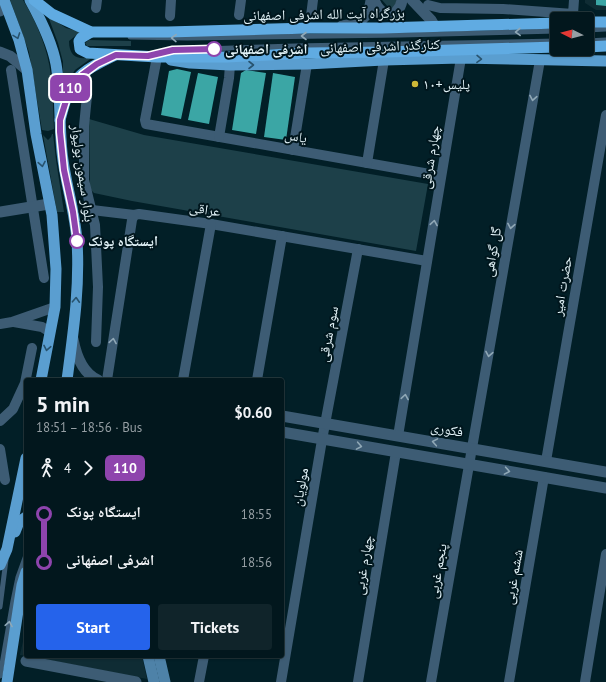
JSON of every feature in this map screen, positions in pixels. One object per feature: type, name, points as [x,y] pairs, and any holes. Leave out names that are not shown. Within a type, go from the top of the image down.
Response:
[{"type":"highway","points":[[34,0],[52,14],[97,32]]},
{"type":"highway","points":[[594,22],[606,22]]},
{"type":"highway","name":"بزرگراه آیت الله اشرفی اصفهانی","points":[[97,32],[168,32],[550,23]]},
{"type":"highway","points":[[97,32],[81,38],[78,41],[80,49],[88,53],[116,55],[227,57],[308,53],[550,48]]},
{"type":"highway","points":[[594,47],[606,46]]},
{"type":"highway","points":[[60,120],[70,88],[75,81],[97,64],[116,55]]},
{"type":"main road","points":[[3,0],[19,40],[27,70],[36,134],[52,215],[56,269],[55,307],[41,378]]},
{"type":"main road","name":"بلوار سیمون بولیوار","points":[[30,0],[41,20],[56,64],[64,170],[73,212],[77,241],[76,301],[67,378]]},
{"type":"main road","name":"کنارگذر اشرفی اصفهانی","points":[[152,56],[190,63],[230,65],[307,64],[461,58],[606,61]]},
{"type":"main road","points":[[7,549],[24,467]]},
{"type":"main road","points":[[21,481],[24,496]]},
{"type":"main road","points":[[0,565],[19,522],[24,518]]},
{"type":"main road","points":[[7,682],[24,578]]},
{"type":"main road","points":[[148,658],[154,682]]},
{"type":"main road","points":[[158,658],[164,682]]},
{"type":"street","points":[[0,11],[3,0]]},
{"type":"street","points":[[170,16],[171,0]]},
{"type":"street","points":[[238,15],[241,0]]},
{"type":"street","points":[[311,16],[313,0]]},
{"type":"street","points":[[332,28],[352,24],[362,20],[370,10],[370,0]]},
{"type":"street","points":[[374,0],[379,9],[385,14],[391,15],[401,7],[402,0]]},
{"type":"street","points":[[412,0],[427,6],[440,8],[503,5],[573,14],[574,0]]},
{"type":"street","points":[[427,6],[435,26]]},
{"type":"street","points":[[0,52],[10,56],[27,70]]},
{"type":"street","name":"یاس","points":[[152,56],[145,120],[146,124],[442,176]]},
{"type":"street","name":"چهارم شرقی","points":[[398,436],[461,58]]},
{"type":"street","points":[[367,162],[384,60]]},
{"type":"street","name":"گل گواهی","points":[[470,464],[540,60]]},
{"type":"street","points":[[293,150],[307,64]]},
{"type":"street","points":[[219,137],[230,65]]},
{"type":"street","points":[[10,70],[34,206],[44,278]]},
{"type":"street","points":[[87,96],[84,126],[84,180],[96,225],[98,287],[96,342]]},
{"type":"street","name":"حضرت امیر","points":[[546,462],[606,115]]},
{"type":"street","points":[[0,212],[49,204]]},
{"type":"street","name":"عراقی","points":[[92,210],[134,215],[139,214],[211,224],[427,261]]},
{"type":"street","points":[[107,378],[134,215]]},
{"type":"street","points":[[183,378],[211,224]]},
{"type":"street","points":[[257,378],[282,236]]},
{"type":"street","name":"سوم شرقی","points":[[322,440],[358,249]]},
{"type":"street","points":[[0,324],[12,322],[55,307]]},
{"type":"street","points":[[12,322],[42,327],[50,332]]},
{"type":"street","points":[[73,336],[79,361],[86,371],[95,378]]},
{"type":"street","points":[[26,378],[32,348]]},
{"type":"street","points":[[0,422],[13,409],[24,385]]},
{"type":"street","name":"فکوری","points":[[284,416],[606,472]]},
{"type":"street","points":[[284,432],[606,488]]},
{"type":"street","name":"مولویان","points":[[281,682],[322,440]]},
{"type":"street","points":[[0,449],[5,480]]},
{"type":"street","name":"چهارم غربی","points":[[358,682],[396,452]]},
{"type":"street","name":"پنجم غربی","points":[[431,682],[470,464]]},
{"type":"street","name":"ششم غربی","points":[[509,682],[544,477]]},
{"type":"street","points":[[586,682],[606,554]]},
{"type":"street","points":[[199,682],[204,658]]},
{"type":"street","points":[[26,661],[136,682]]},
{"type":"lane","points":[[594,30],[606,29]]},
{"type":"lane","points":[[97,32],[127,37],[187,38],[401,35],[550,30]]},
{"type":"lane","points":[[594,41],[606,40]]},
{"type":"lane","points":[[152,56],[173,50],[295,46],[550,42]]},
{"type":"lane","points":[[0,607],[7,549]]},
{"type":"lane","points":[[0,676],[13,601],[18,577],[24,560]]},
{"type":"shaded area","points":[[10,0],[23,0],[33,18],[45,46],[50,66],[53,95],[54,129],[48,131],[42,130],[29,52]]},
{"type":"shaded area","points":[[382,0],[397,0],[394,8],[389,8]]},
{"type":"shaded area","points":[[585,0],[596,0],[596,5],[606,6],[606,10],[596,10],[585,3]]},
{"type":"shaded area","points":[[48,16],[66,28],[85,33],[79,33],[69,41],[69,47],[73,54],[79,58],[93,57],[75,70],[63,89],[63,62]]},
{"type":"shaded area","points":[[89,40],[131,41],[131,46],[87,46],[85,43]]},
{"type":"shaded area","points":[[89,119],[144,135],[428,184],[416,251],[94,193],[90,189]]},
{"type":"shaded area","points":[[52,134],[64,212],[57,212],[43,135],[48,140]]},
{"type":"shaded area","points":[[24,636],[24,656],[20,655]]},
{"type":"shaded area","points":[[38,658],[142,658],[147,679]]},
{"type":"building","points":[[596,0],[606,0],[606,6],[596,5]]},
{"type":"building","points":[[177,69],[191,72],[181,119],[161,115],[169,71]]},
{"type":"building","points":[[246,70],[266,73],[256,134],[232,130],[241,73]]},
{"type":"building","points":[[198,73],[218,77],[209,124],[188,120]]},
{"type":"building","points":[[273,73],[295,77],[286,140],[264,137]]},
{"type":"bus line","name":"110","points":[[77,241],[73,212],[64,170],[60,132],[60,120],[70,88],[75,81],[97,64],[116,55],[148,56],[173,50],[214,49]]},
{"type":"place","name":"اشرفی اصفهانی","points":[[214,49]]},
{"type":"place","name":"پلیس+۱۰","points":[[415,84]]},
{"type":"place","name":"ایستگاه پونک","points":[[77,241]]}]
